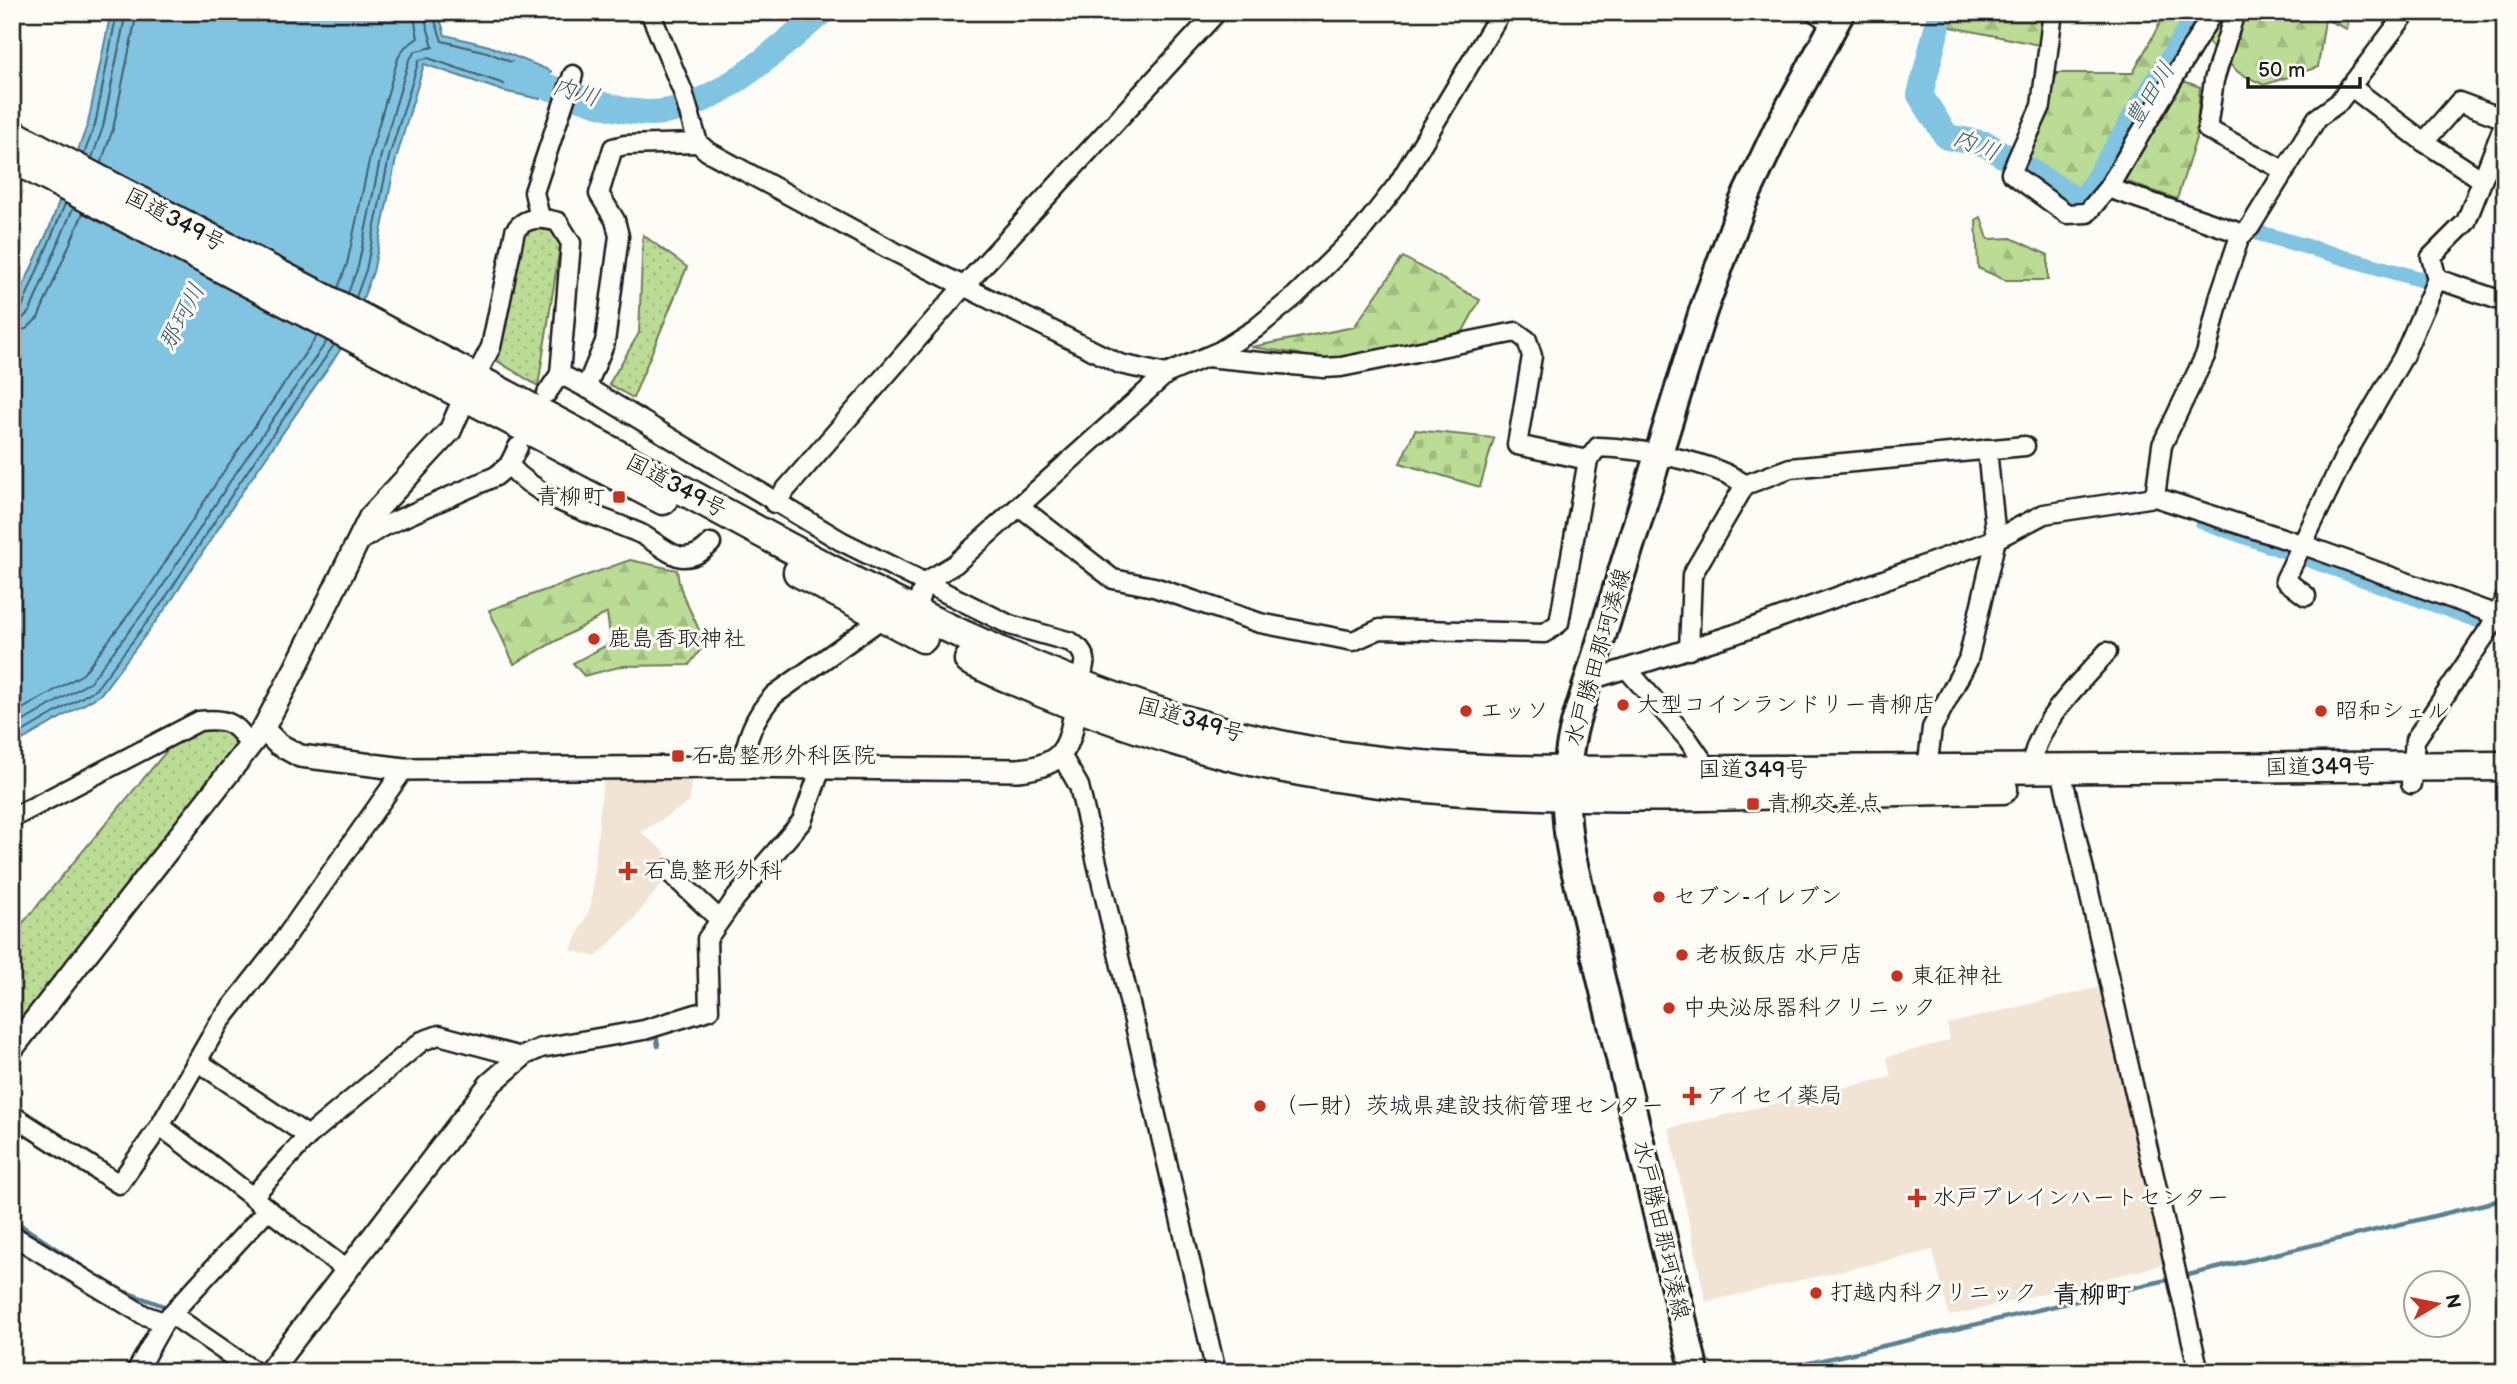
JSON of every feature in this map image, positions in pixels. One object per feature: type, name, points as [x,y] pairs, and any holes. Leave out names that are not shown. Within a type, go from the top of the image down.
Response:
[{"type":"highway","name":"国道349号","points":[[12,134],[470,387],[1078,696]]},
{"type":"highway","name":"国道349号","points":[[12,158],[440,371]]},
{"type":"highway","name":"国道349号","points":[[470,387],[881,619],[1078,696],[1300,748],[1567,782],[2411,775],[2505,766]]},
{"type":"highway","name":"国道349号","points":[[1567,782],[1709,770],[1926,780],[2030,770],[2064,779]]},
{"type":"highway","name":"国道349号","points":[[2411,775],[2505,785]]},
{"type":"main road","name":"水戸勝田那珂湊線","points":[[1695,1372],[1572,857],[1567,782],[1573,732],[1587,681],[1703,311],[1743,202],[1830,16]]},
{"type":"street","points":[[650,12],[683,92],[698,143]]},
{"type":"street","points":[[774,503],[964,287],[1217,12]]},
{"type":"street","points":[[914,614],[925,582],[955,564],[1166,374],[1220,351],[1255,329],[1295,296],[1362,230],[1398,184],[1501,12]]},
{"type":"street","points":[[2053,12],[2041,106],[2011,173],[2067,214],[2087,214],[2108,188],[2213,12]]},
{"type":"street","points":[[2235,12],[2214,80],[2207,129],[2285,171]]},
{"type":"street","points":[[2155,497],[2162,445],[2206,354],[2220,295],[2243,234],[2250,227],[2317,118],[2338,103],[2407,12]]},
{"type":"street","points":[[540,218],[534,192],[573,75]]},
{"type":"street","points":[[2350,86],[2424,142],[2481,179]]},
{"type":"street","points":[[2306,596],[2286,580],[2343,458],[2403,357],[2437,278],[2431,257],[2466,222],[2505,121],[2459,102],[2424,142]]},
{"type":"street","points":[[586,388],[606,342],[619,236],[615,220],[599,194],[613,148],[625,145],[698,143],[750,175],[964,287],[1120,364],[1166,374]]},
{"type":"street","points":[[2108,188],[2243,234]]},
{"type":"street","points":[[12,1049],[273,714],[370,517],[387,495],[450,431],[491,347],[515,231],[524,221],[540,218],[558,222],[571,243],[560,374],[547,393]]},
{"type":"street","points":[[2437,278],[2505,302]]},
{"type":"street","points":[[1204,357],[1324,368],[1516,332],[1527,340],[1532,356],[1517,445],[1588,460]]},
{"type":"street","points":[[262,729],[278,744],[300,757],[404,769],[742,767],[1018,770],[1052,763],[1061,755],[1067,745],[1085,659],[1071,642],[1010,625],[841,541],[560,374]]},
{"type":"street","points":[[1689,650],[1692,575],[1745,485],[1790,468],[2025,446]]},
{"type":"street","points":[[358,542],[382,527],[481,484],[509,465],[518,447]]},
{"type":"street","points":[[1019,506],[1113,579],[1154,587],[1261,623],[1353,641],[1380,629],[1545,634],[1559,623],[1588,460],[1598,447],[1627,448],[1659,455],[1732,475],[1745,485]]},
{"type":"street","points":[[1926,780],[1932,729],[1968,660],[1996,539],[1986,449]]},
{"type":"street","points":[[509,465],[521,479],[580,511],[642,535],[681,557],[699,554],[711,543]]},
{"type":"street","points":[[1587,681],[1689,650],[1996,539],[2044,514],[2155,497],[2299,552],[2500,617]]},
{"type":"street","points":[[2411,775],[2415,740],[2500,617],[2505,599]]},
{"type":"street","points":[[742,767],[751,729],[760,710],[774,695],[881,619]]},
{"type":"street","points":[[2030,770],[2033,747],[2043,727],[2107,652]]},
{"type":"street","points":[[1628,670],[1687,738],[1709,770]]},
{"type":"street","points":[[12,818],[199,721],[221,719],[232,722],[249,746]]},
{"type":"street","points":[[1061,755],[1079,786],[1216,1372]]},
{"type":"street","points":[[269,1372],[490,1084],[521,1057],[541,1048],[645,1030],[709,1010],[707,939],[802,821],[821,768]]},
{"type":"street","points":[[12,1115],[119,1184],[160,1126],[219,1023],[278,948],[404,769]]},
{"type":"street","points":[[2064,779],[2199,1372]]},
{"type":"street","points":[[667,870],[720,920]]},
{"type":"street","points":[[253,1195],[308,1136],[422,1041],[439,1035],[521,1057]]},
{"type":"street","points":[[197,1060],[308,1136]]},
{"type":"street","points":[[160,1126],[253,1195],[266,1211],[347,1270]]},
{"type":"street","points":[[136,1372],[168,1318],[266,1211]]},
{"type":"street","points":[[12,1235],[144,1315],[168,1318],[255,1372]]},
{"type":"shaded area","name":"石島整形外科","points":[[691,779],[690,802],[641,832],[666,853],[657,866],[667,877],[634,919],[596,957],[571,950],[591,905],[603,780]]},
{"type":"shaded area","name":"水戸ブレインハートセンター","points":[[2100,987],[2166,1264],[1949,1316],[1933,1250],[1706,1302],[1669,1128],[1891,1077],[1887,1057],[1950,1040],[1947,1024]]},
{"type":"green space","points":[[1948,12],[2046,12],[2044,46],[1946,26]]},
{"type":"green space","points":[[2166,12],[2195,12],[2080,192],[2027,159],[2046,114],[2057,73],[2133,73]]},
{"type":"green space","points":[[2218,12],[2350,12],[2347,29],[2325,19],[2318,67],[2264,85],[2239,73],[2202,37]]},
{"type":"green space","points":[[2178,79],[2200,87],[2196,138],[2177,199],[2122,180]]},
{"type":"green space","points":[[1981,217],[1988,239],[2011,238],[2048,255],[2048,280],[2005,280],[1978,268],[1976,220]]},
{"type":"green space","points":[[540,226],[554,228],[561,240],[538,386],[494,359],[516,243],[526,230]]},
{"type":"green space","points":[[643,235],[687,267],[633,398],[609,384],[639,333]]},
{"type":"green space","points":[[1403,257],[1480,300],[1462,333],[1320,363],[1299,354],[1251,347],[1354,327]]},
{"type":"green space","points":[[1415,430],[1494,438],[1480,487],[1400,463]]},
{"type":"green space","points":[[630,560],[677,570],[681,590],[704,645],[689,665],[623,666],[584,676],[573,663],[611,643],[607,613],[514,664],[489,610]]},
{"type":"green space","points":[[216,724],[243,745],[12,1035],[12,936],[174,742]]},
{"type":"water","name":"那珂川","points":[[111,12],[438,12],[445,35],[489,46],[551,71],[540,99],[503,91],[424,64],[396,159],[373,272],[347,340],[244,489],[169,604],[100,695],[12,746],[12,311],[49,229],[88,123]]},
{"type":"waterway","name":"内川","points":[[514,75],[618,109],[649,113],[672,110],[695,103],[742,77],[822,12]]},
{"type":"waterway","name":"内川","points":[[1941,12],[1920,95],[1947,137],[1986,144],[2012,161]]},
{"type":"waterway","name":"豊田川","points":[[2018,164],[2082,204],[2201,12]]},
{"type":"waterway","points":[[2097,180],[2107,183]]},
{"type":"waterway","points":[[2252,231],[2430,282]]},
{"type":"waterway","points":[[2202,521],[2486,623]]},
{"type":"waterway","points":[[784,855],[812,819],[824,788]]},
{"type":"waterway","points":[[656,1032],[658,1046]]},
{"type":"waterway","points":[[2184,1276],[2505,1199]]},
{"type":"waterway","points":[[12,1219],[98,1277],[123,1291],[164,1306]]},
{"type":"waterway","points":[[1771,1372],[2171,1279]]},
{"type":"place","name":"青柳町","points":[[619,497]]},
{"type":"place","name":"鹿島香取神社","points":[[594,639]]},
{"type":"place","name":"大型コインランドリー青柳店","points":[[1623,705]]},
{"type":"place","name":"エッソ","points":[[1466,711]]},
{"type":"place","name":"昭和シェル","points":[[2321,711]]},
{"type":"place","name":"石島整形外科医院","points":[[678,756]]},
{"type":"place","name":"青柳交差点","points":[[1753,804]]},
{"type":"place","name":"石島整形外科","points":[[628,871]]},
{"type":"place","name":"セブン-イレブン","points":[[1659,897]]},
{"type":"place","name":"老板飯店 水戸店","points":[[1682,955]]},
{"type":"place","name":"東征神社","points":[[1897,976]]},
{"type":"place","name":"中央泌尿器科クリニック","points":[[1669,1008]]},
{"type":"place","name":"アイセイ薬局","points":[[1692,1096]]},
{"type":"place","name":"（一財）茨城県建設技術管理センター","points":[[1260,1106]]},
{"type":"place","name":"水戸ブレインハートセンター","points":[[1917,1198]]},
{"type":"place","name":"打越内科クリニック","points":[[1816,1293]]},
{"type":"district","name":"青柳町","points":[[2092,1295]]}]
